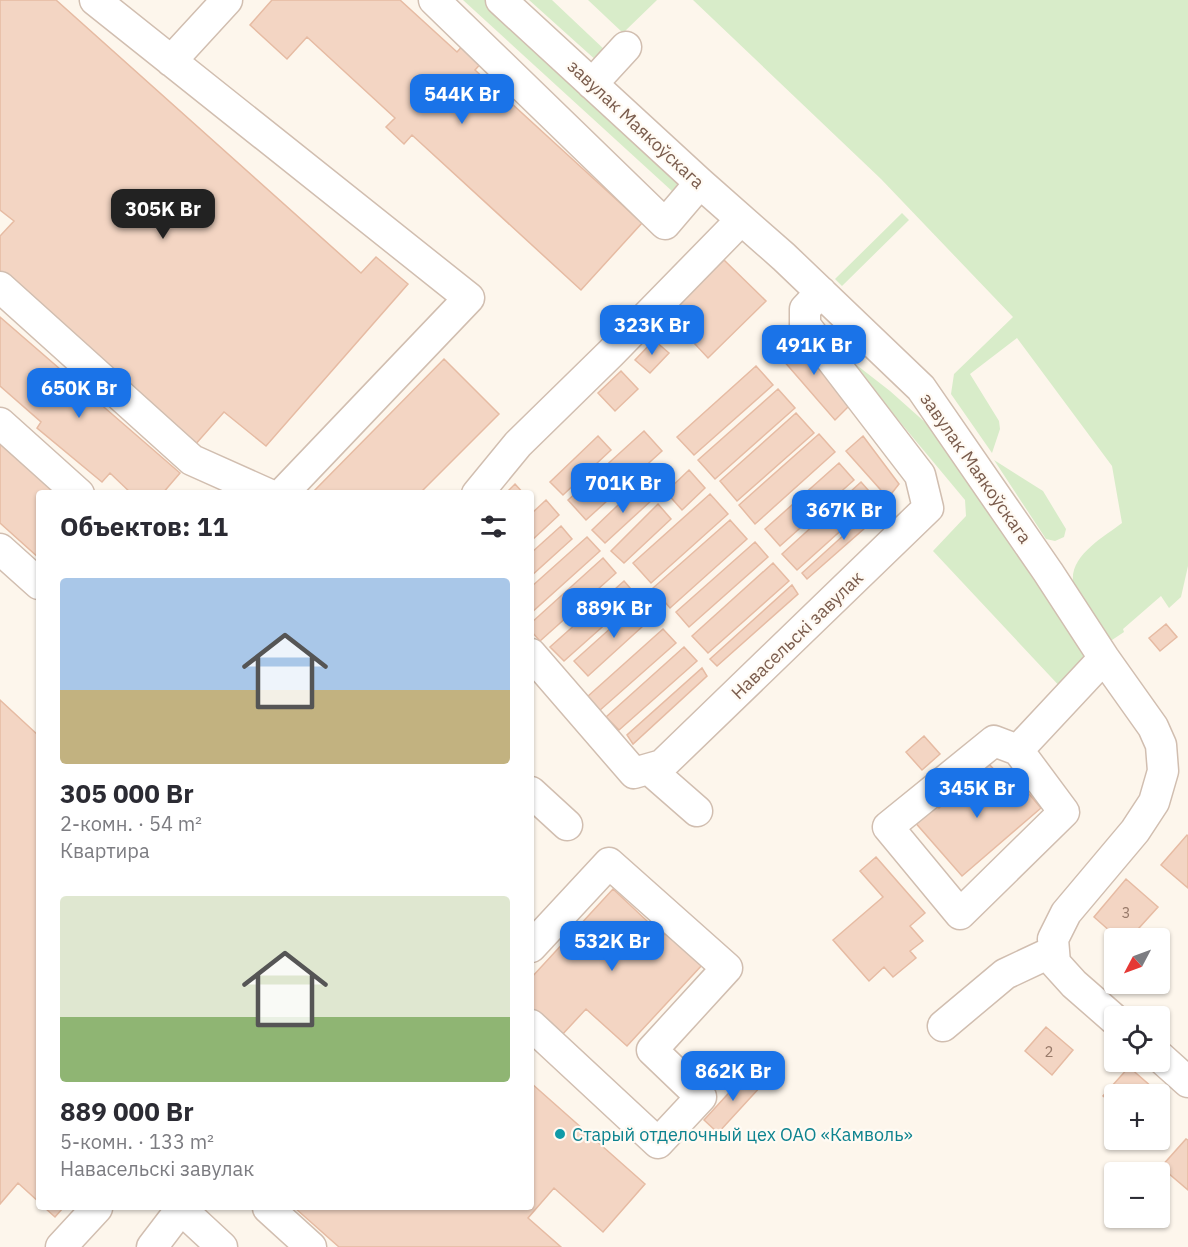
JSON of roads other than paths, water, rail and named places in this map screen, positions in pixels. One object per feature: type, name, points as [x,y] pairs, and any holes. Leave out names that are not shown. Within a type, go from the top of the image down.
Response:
[{"type":"street","points":[[95,0],[469,298],[286,490]]},
{"type":"street","points":[[171,61],[227,0]]},
{"type":"street","points":[[434,0],[664,224],[700,183]]},
{"type":"street","name":"завулак Маякоўскага","points":[[501,0],[821,291],[921,388],[1153,727],[1161,745],[1163,771],[1154,802],[1134,831],[1066,914],[1053,939],[1054,951]]},
{"type":"street","points":[[592,84],[626,47]]},
{"type":"street","points":[[480,490],[518,444],[741,220]]},
{"type":"street","points":[[0,286],[192,460],[259,490]]},
{"type":"street","name":"Навасельскі завулак","points":[[649,769],[662,765],[928,508],[920,475],[805,325],[805,309],[821,291]]},
{"type":"street","points":[[0,423],[75,490]]},
{"type":"street","points":[[0,549],[36,581]]},
{"type":"street","points":[[534,657],[634,773],[649,769],[697,811]]},
{"type":"street","points":[[1018,750],[1104,658]]},
{"type":"street","points":[[994,741],[1018,750],[1064,812],[960,914],[888,827],[994,741]]},
{"type":"street","points":[[534,795],[567,825]]},
{"type":"street","points":[[534,944],[609,863],[727,968],[652,1050],[701,1097],[658,1143],[534,1027]]},
{"type":"street","points":[[943,1026],[1005,974],[1054,951],[1054,963],[1104,1010]]},
{"type":"street","points":[[1170,1067],[1188,1082]]},
{"type":"street","points":[[61,1247],[95,1210]]},
{"type":"street","points":[[152,1247],[180,1210]]},
{"type":"street","points":[[182,1210],[222,1247]]},
{"type":"street","points":[[270,1210],[311,1247]]},
{"type":"place","name":"Старый отделочный цех ОАО «Камволь»","points":[[560,1134]]}]
